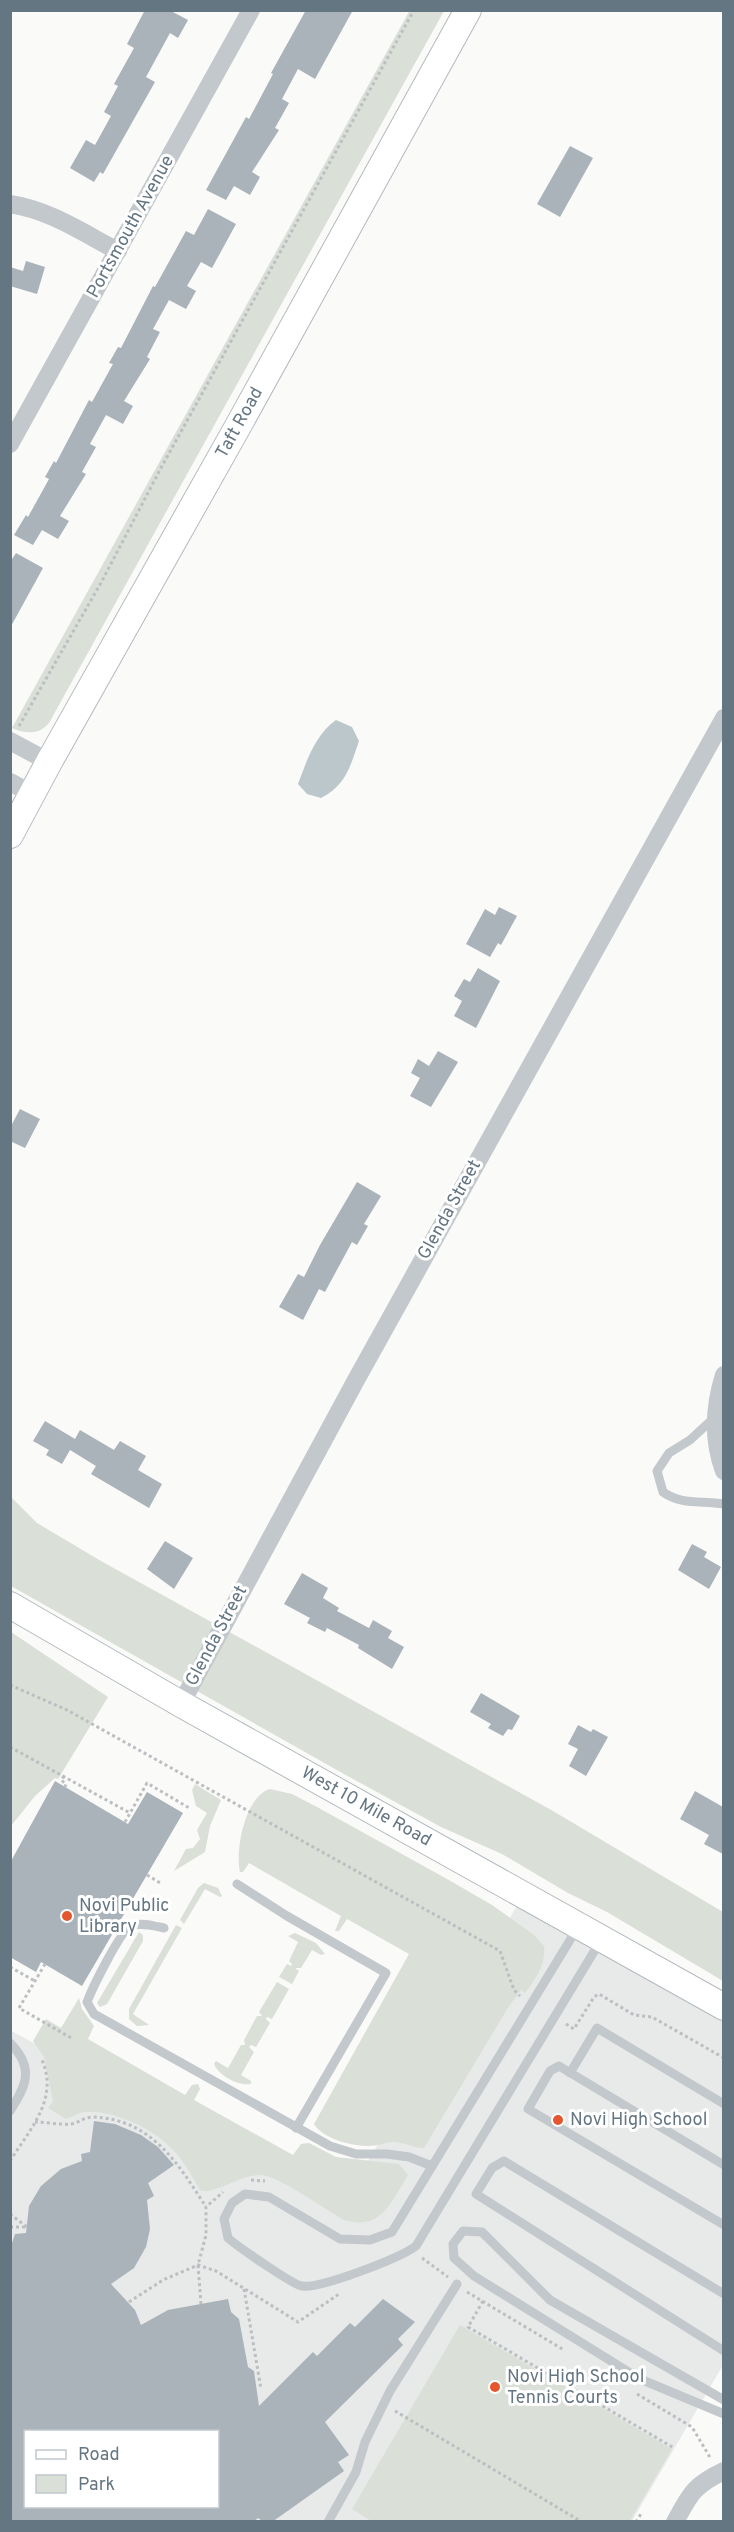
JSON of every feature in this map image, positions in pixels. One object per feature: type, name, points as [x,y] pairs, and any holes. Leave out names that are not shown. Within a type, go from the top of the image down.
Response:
[{"type":"street","name":"Portsmouth Avenue","points":[[10,444],[251,10]]},
{"type":"street","name":"Taft Road","points":[[10,835],[21,788],[49,762],[468,10]]},
{"type":"street","points":[[10,204],[29,207],[53,217],[118,251]]},
{"type":"street","name":"Glenda Street","points":[[181,1704],[356,1380],[723,718]]},
{"type":"street","points":[[14,735],[49,762]]},
{"type":"street","points":[[723,1376],[714,1430],[723,1471]]},
{"type":"street","name":"West 10 Mile Road","points":[[10,1605],[181,1704],[723,2007]]},
{"type":"street","points":[[675,2522],[691,2493],[704,2481],[720,2472]]},
{"type":"lane","points":[[715,1417],[690,1440],[669,1453],[657,1471],[663,1492],[672,1498],[684,1503],[723,1504]]},
{"type":"lane","points":[[237,1884],[287,1916],[386,1973],[296,2128]]},
{"type":"lane","points":[[164,1928],[131,1926],[123,1934],[87,2002],[94,2014],[330,2146],[356,2154],[409,2157],[432,2166]]},
{"type":"lane","points":[[578,1927],[392,2232],[370,2240],[340,2239],[268,2197],[245,2194],[232,2203],[224,2218],[228,2238],[301,2286],[317,2285],[403,2256],[416,2246],[601,1940]]},
{"type":"lane","points":[[570,2073],[597,2028],[723,2104]]},
{"type":"lane","points":[[10,2043],[20,2052],[26,2074],[24,2089],[10,2111]]},
{"type":"lane","points":[[723,2165],[559,2066],[550,2071],[528,2109],[723,2226]]},
{"type":"lane","points":[[723,2294],[504,2161],[492,2168],[476,2194],[723,2351]]},
{"type":"lane","points":[[723,2400],[550,2300],[482,2232],[463,2232],[453,2244],[454,2258],[483,2282],[640,2379],[723,2414]]},
{"type":"lane","points":[[328,2522],[356,2472],[365,2442],[383,2404],[457,2284]]},
{"type":"path","points":[[14,735],[102,581],[167,457],[414,10]]},
{"type":"path","points":[[10,1685],[67,1710],[500,1951],[514,1990],[531,2003]]},
{"type":"path","points":[[10,1747],[130,1813]]},
{"type":"path","points":[[64,1776],[61,1780],[66,1784],[65,1787]]},
{"type":"path","points":[[125,1822],[147,1783],[191,1809]]},
{"type":"path","points":[[147,1875],[162,1884]]},
{"type":"path","points":[[45,1964],[19,2008],[73,2039]]},
{"type":"path","points":[[10,1967],[35,1981]]},
{"type":"path","points":[[554,2017],[574,2030],[598,1994],[634,2015],[652,2017],[723,2058]]},
{"type":"path","points":[[10,2161],[46,2104],[47,2086],[42,2060]]},
{"type":"path","points":[[34,2122],[73,2124],[90,2117],[115,2120],[132,2126],[149,2135],[170,2154],[206,2207]]},
{"type":"path","points":[[10,2214],[27,2227],[10,2227]]},
{"type":"path","points":[[129,2302],[163,2280],[198,2265],[201,2304]]},
{"type":"path","points":[[457,2284],[572,2355]]},
{"type":"path","points":[[244,2289],[261,2390]]},
{"type":"path","points":[[483,2301],[468,2327],[674,2448]]},
{"type":"path","points":[[632,2391],[692,2427],[720,2472]]},
{"type":"path","points":[[383,2404],[582,2522]]},
{"type":"path","points":[[636,2522],[642,2512]]},
{"type":"shaded area","points":[[336,720],[352,727],[359,741],[353,759],[342,781],[329,793],[321,798],[307,794],[298,784],[305,766],[322,733]]},
{"type":"shaded area","name":"Novi High School","points":[[522,1897],[723,2011],[723,2365],[632,2521],[11,2521],[10,2030],[339,2211]]},
{"type":"green space","points":[[410,10],[444,11],[49,723],[41,730],[32,732],[12,728]]},
{"type":"green space","points":[[10,1496],[37,1523],[101,1561],[553,1811],[723,1912],[723,1981],[607,1912],[568,1893],[502,1854],[441,1827],[344,1774],[11,1586]]},
{"type":"green space","points":[[11,1632],[108,1697],[58,1779],[55,1778],[35,1796],[11,1826]]},
{"type":"green space","points":[[195,1784],[221,1800],[210,1826],[205,1852],[174,1871],[186,1849],[193,1848],[200,1839],[197,1830],[207,1813],[196,1806],[192,1790]]},
{"type":"green space","points":[[270,1789],[292,1794],[447,1879],[492,1905],[534,1935],[544,1946],[542,1965],[536,1977],[525,1993],[521,1990],[509,2006],[424,2148],[396,2142],[375,2146],[354,2145],[331,2138],[314,2124],[409,1954],[347,1919],[339,1931],[335,1931],[341,1916],[249,1863],[243,1872],[240,1872],[239,1851],[248,1813],[261,1794]]},
{"type":"green space","points":[[204,1883],[218,1888],[222,1896],[205,1889],[184,1924],[180,1920],[198,1888]]},
{"type":"green space","points":[[176,1925],[182,1928],[133,2014],[149,2025],[137,2026],[129,2019],[129,2009]]},
{"type":"green space","points":[[139,1932],[143,1935],[143,1941],[107,2004],[100,2007],[97,2003]]},
{"type":"green space","points":[[295,1933],[316,1943],[325,1954],[321,1955],[312,1950],[301,1968],[295,1968],[299,1971],[292,1984],[279,1977],[287,1964],[291,1966],[292,1964],[289,1961],[298,1942],[288,1936]]},
{"type":"green space","points":[[277,1982],[289,1989],[272,2019],[267,2017],[270,2023],[256,2047],[251,2045],[249,2047],[254,2052],[241,2075],[251,2081],[251,2084],[235,2082],[224,2076],[214,2064],[216,2061],[228,2068],[241,2045],[245,2045],[244,2040],[257,2016],[262,2016],[259,2012]]},
{"type":"green space","points":[[79,1998],[82,2009],[94,2026],[88,2039],[185,2095],[192,2085],[198,2084],[200,2089],[194,2100],[293,2155],[301,2144],[309,2143],[336,2157],[399,2164],[408,2175],[390,2204],[376,2218],[357,2222],[344,2220],[291,2187],[262,2175],[245,2178],[212,2190],[200,2190],[178,2155],[160,2138],[140,2126],[106,2113],[82,2113],[66,2119],[48,2108],[53,2101],[44,2057],[33,2041],[46,2019],[61,2028]]},
{"type":"green space","name":"Novi High School Tennis Courts","points":[[460,2325],[672,2449],[630,2521],[373,2522],[352,2509]]},
{"type":"building","points":[[145,10],[169,10],[188,20],[178,38],[170,33],[146,77],[155,82],[103,174],[100,172],[94,182],[70,168],[86,140],[95,145],[111,116],[104,112],[118,86],[114,84],[134,48],[127,44]]},
{"type":"building","points":[[306,10],[353,10],[315,79],[298,69],[282,99],[289,103],[275,128],[279,130],[252,172],[260,177],[250,195],[234,186],[226,200],[206,190],[246,117],[249,119],[273,74],[271,73]]},
{"type":"building","points":[[570,146],[593,158],[560,217],[537,204]]},
{"type":"building","points":[[208,209],[236,224],[212,268],[201,262],[187,286],[196,291],[186,309],[169,300],[153,329],[160,332],[147,357],[150,359],[124,401],[133,406],[123,424],[106,415],[90,444],[96,447],[82,472],[86,474],[60,516],[69,521],[58,539],[42,530],[33,545],[14,535],[26,515],[28,517],[49,479],[45,477],[54,461],[56,463],[89,400],[92,402],[113,364],[109,363],[118,347],[121,348],[153,286],[155,287],[186,231],[194,235]]},
{"type":"building","points":[[26,261],[45,267],[37,294],[10,286],[10,267],[23,271]]},
{"type":"building","points":[[16,553],[43,568],[10,628],[10,562]]},
{"type":"building","points":[[499,907],[517,916],[501,945],[498,943],[490,957],[466,944],[485,909],[495,915]]},
{"type":"building","points":[[478,968],[500,981],[476,1028],[454,1016],[462,1001],[454,996],[464,979],[470,982]]},
{"type":"building","points":[[438,1051],[458,1062],[431,1107],[410,1096],[420,1078],[411,1073],[418,1059],[429,1066]]},
{"type":"building","points":[[20,1109],[40,1119],[25,1148],[10,1141],[10,1128]]},
{"type":"building","points":[[357,1182],[381,1196],[364,1224],[368,1226],[357,1245],[352,1242],[325,1292],[319,1289],[303,1320],[279,1307],[298,1274],[304,1277]]},
{"type":"building","points":[[45,1421],[75,1439],[80,1430],[114,1450],[120,1441],[146,1456],[138,1470],[162,1484],[149,1508],[91,1474],[96,1466],[70,1450],[62,1464],[46,1455],[49,1450],[33,1441]]},
{"type":"building","points":[[165,1541],[193,1558],[174,1589],[147,1569]]},
{"type":"building","points":[[692,1544],[707,1552],[704,1557],[721,1567],[709,1589],[678,1570]]},
{"type":"building","points":[[302,1573],[328,1588],[323,1598],[339,1608],[337,1611],[369,1628],[373,1620],[392,1631],[388,1638],[404,1647],[392,1669],[358,1648],[359,1645],[327,1628],[325,1632],[307,1623],[310,1618],[284,1604]]},
{"type":"building","points":[[481,1693],[520,1716],[512,1730],[508,1729],[503,1736],[488,1728],[491,1724],[470,1712]]},
{"type":"building","points":[[578,1725],[591,1732],[593,1729],[608,1737],[586,1776],[569,1766],[578,1749],[568,1744]]},
{"type":"building","name":"Novi Public Library","points":[[55,1781],[128,1824],[147,1792],[183,1813],[82,1986],[41,1962],[36,1972],[10,1957],[10,1863]]},
{"type":"building","points":[[695,1791],[723,1807],[723,1854],[704,1844],[709,1835],[680,1819]]},
{"type":"building","points":[[94,2121],[115,2124],[141,2135],[158,2147],[174,2165],[148,2183],[154,2196],[147,2200],[150,2229],[146,2247],[134,2268],[111,2284],[135,2310],[141,2325],[168,2310],[228,2299],[231,2312],[239,2319],[248,2367],[254,2371],[259,2406],[313,2352],[317,2356],[350,2323],[355,2327],[383,2299],[415,2322],[398,2339],[403,2345],[325,2422],[349,2455],[338,2462],[344,2471],[272,2522],[264,2522],[258,2518],[253,2522],[10,2522],[10,2249],[15,2234],[26,2233],[29,2206],[41,2186],[61,2169],[82,2161],[81,2154],[90,2152]]},
{"type":"place","name":"Novi Public Library","points":[[67,1916]]},
{"type":"place","name":"Novi High School","points":[[558,2120]]},
{"type":"place","name":"Novi High School Tennis Courts","points":[[495,2387]]}]
